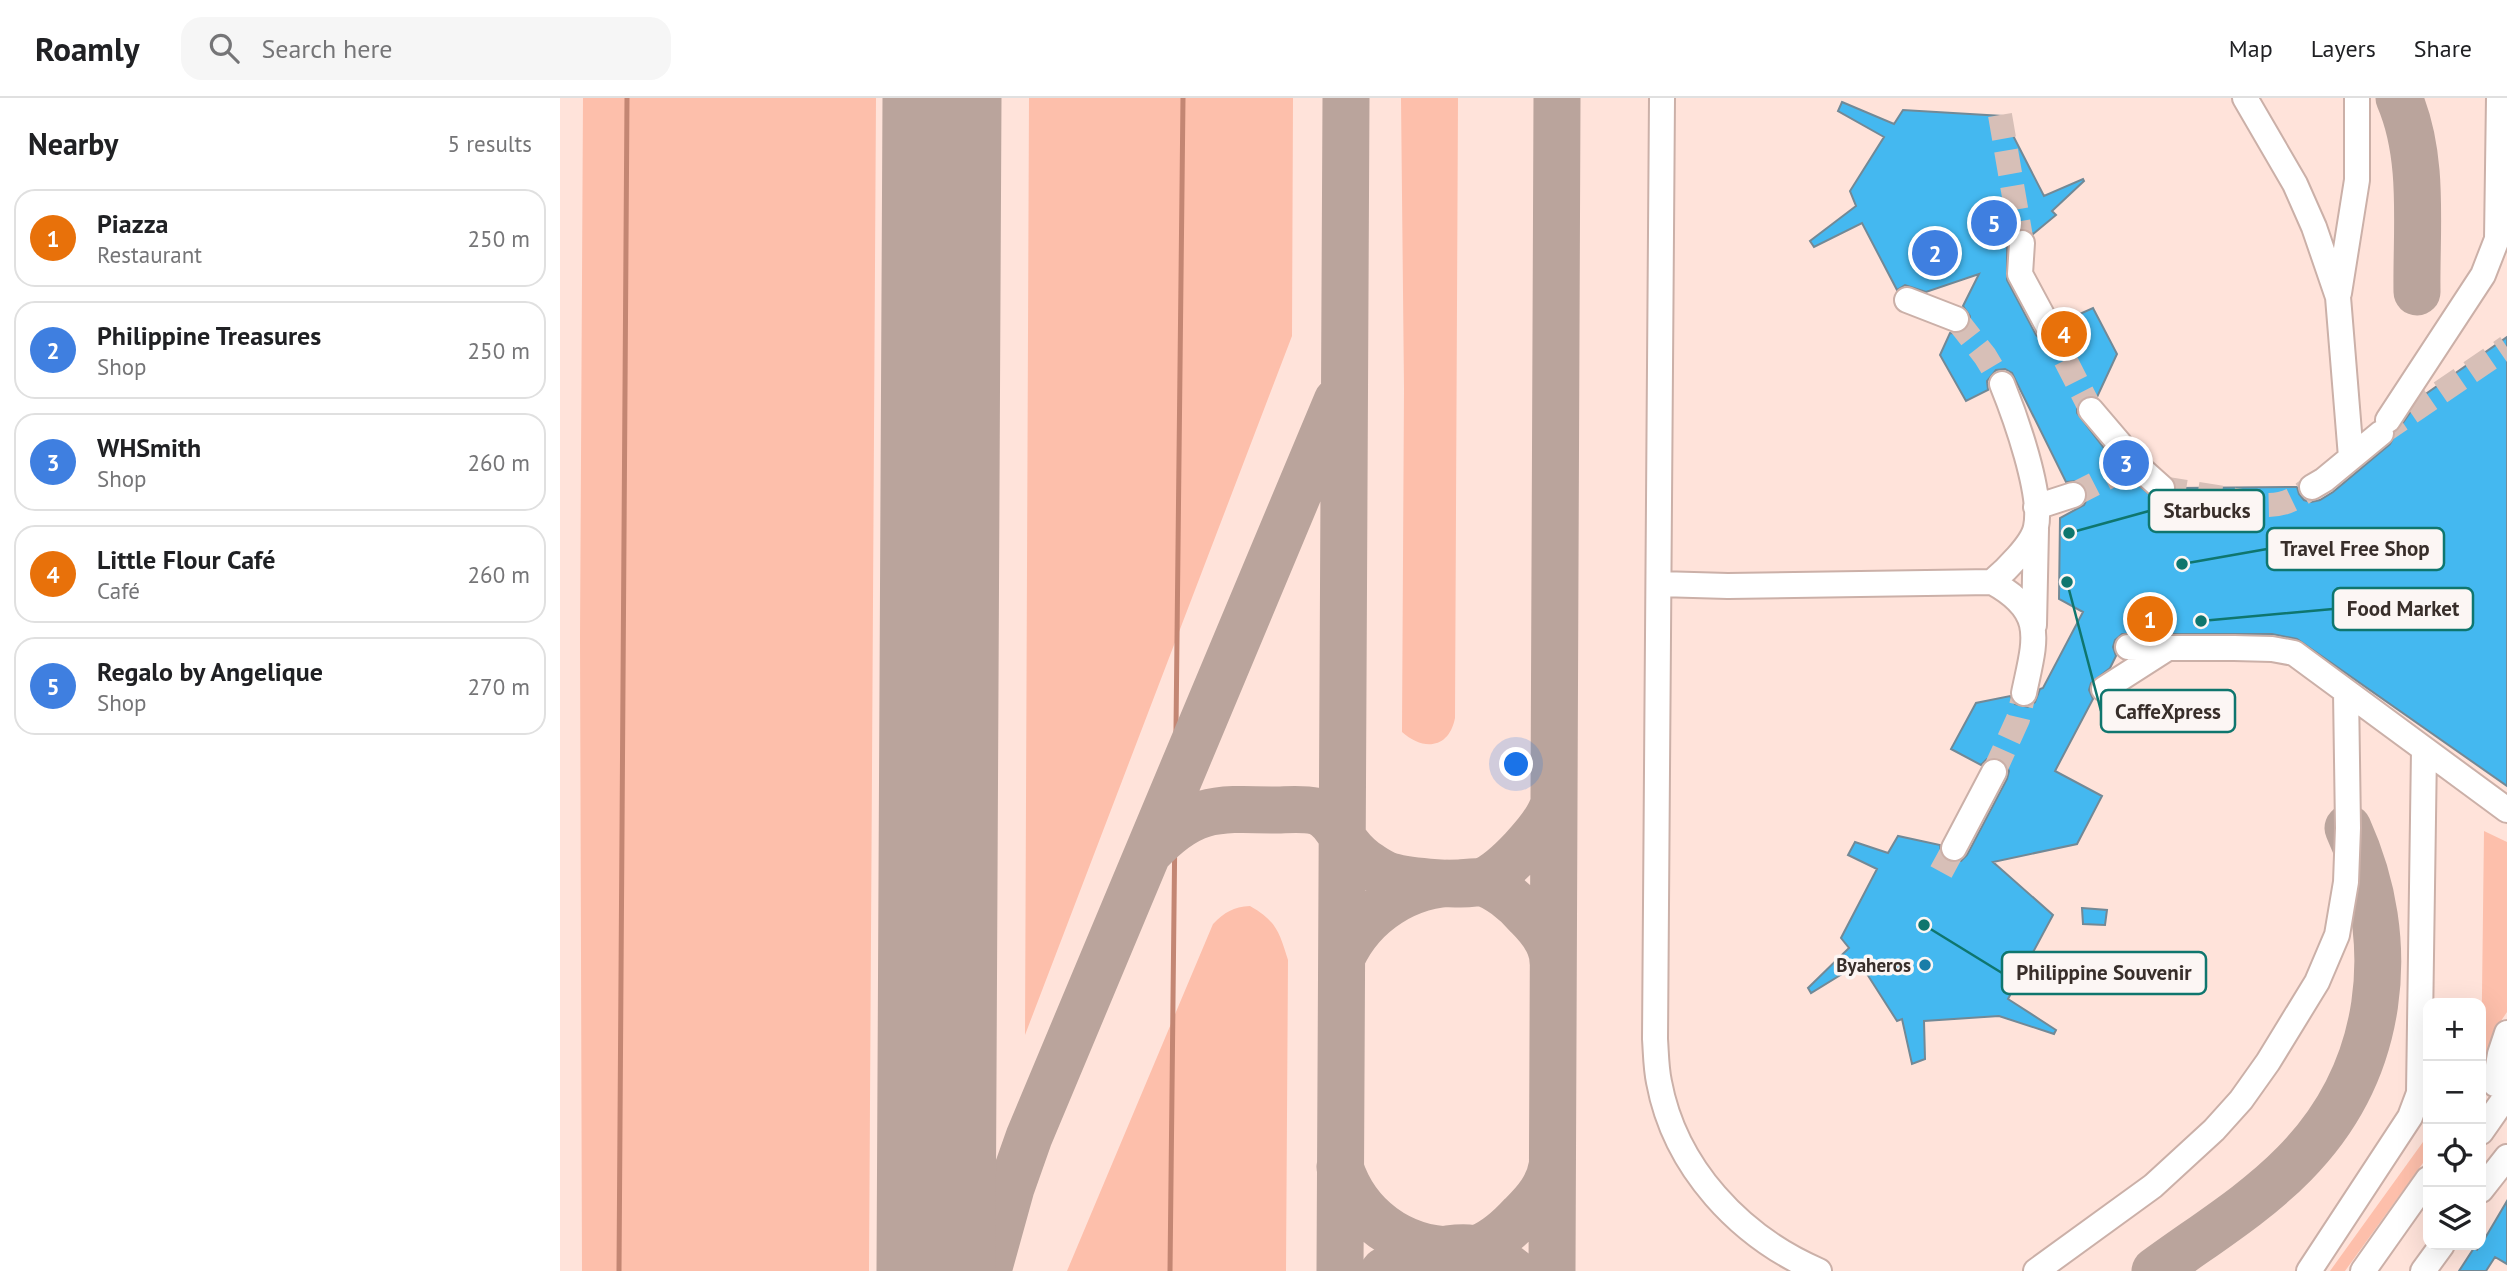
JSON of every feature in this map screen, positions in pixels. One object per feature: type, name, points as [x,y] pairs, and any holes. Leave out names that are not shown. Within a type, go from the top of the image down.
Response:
[{"type":"street","points":[[1662,98],[1655,1039],[1658,1081],[1667,1113],[1689,1158],[1703,1181],[1733,1217],[1771,1246],[1819,1271]]},
{"type":"street","points":[[2245,98],[2295,184],[2314,227],[2338,297]]},
{"type":"street","points":[[2351,457],[2338,297],[2357,180],[2357,98]]},
{"type":"street","points":[[2312,486],[2324,480],[2385,427],[2483,275],[2497,239],[2499,98]]},
{"type":"street","points":[[2022,243],[2020,274],[2049,328]]},
{"type":"street","points":[[1908,300],[1956,319]]},
{"type":"street","points":[[2002,384],[2018,425],[2036,518],[2034,626],[2024,693]]},
{"type":"street","points":[[2091,410],[2120,444]]},
{"type":"street","points":[[2143,471],[2162,488]]},
{"type":"street","points":[[1992,582],[2011,565],[2036,518],[2073,495]]},
{"type":"street","points":[[1659,584],[1728,586],[1992,582],[2013,593],[2034,626]]},
{"type":"street","points":[[2127,647],[2272,649],[2294,653],[2507,810]]},
{"type":"street","points":[[2104,689],[2168,648]]},
{"type":"street","points":[[2036,1271],[2153,1186],[2214,1130],[2241,1100],[2268,1062],[2317,982],[2337,935],[2346,883],[2347,692]]},
{"type":"street","points":[[2309,1271],[2410,1117],[2418,1093],[2424,750]]},
{"type":"street","points":[[1954,848],[1994,772]]},
{"type":"street","points":[[2485,1124],[2500,1091],[2500,1054],[2507,1033]]},
{"type":"street","points":[[2483,1187],[2507,1157]]},
{"type":"street","points":[[2363,1271],[2423,1186]]},
{"type":"street","points":[[2383,1271],[2423,1214]]},
{"type":"street","points":[[2423,1271],[2438,1250]]},
{"type":"shaded area","points":[[583,98],[876,98],[869,1271],[582,1271],[580,639]]},
{"type":"shaded area","points":[[1029,98],[1293,98],[1292,336],[1025,1035]]},
{"type":"shaded area","points":[[1401,98],[1458,98],[1455,718],[1447,736],[1434,744],[1418,742],[1402,732],[1404,388]]},
{"type":"shaded area","points":[[2484,831],[2507,842],[2507,1012],[2493,1033],[2486,1057],[2486,998],[2482,998]]},
{"type":"shaded area","points":[[1250,906],[1271,922],[1282,941],[1288,960],[1286,1271],[1067,1271],[1213,924],[1230,911]]},
{"type":"shaded area","points":[[2423,1142],[2423,1163],[2345,1271],[2330,1271]]},
{"type":"building","points":[[1842,102],[1894,124],[1903,110],[2003,116],[2044,196],[2083,179],[2084,181],[2052,211],[2056,215],[2033,234],[2022,228],[2010,234],[2007,242],[2007,280],[2036,335],[2042,341],[2057,341],[2062,335],[2062,322],[2093,308],[2117,354],[2097,397],[2089,395],[2082,398],[2077,404],[2077,413],[2114,458],[2129,456],[2134,448],[2138,457],[2129,467],[2129,476],[2158,502],[2173,498],[2176,488],[2297,487],[2304,500],[2320,500],[2390,444],[2420,398],[2507,337],[2507,786],[2297,639],[2272,634],[2122,634],[2115,640],[2113,647],[2116,656],[2110,668],[2091,683],[2089,690],[2093,699],[2055,771],[2102,796],[2077,844],[1993,862],[2053,915],[2008,999],[2056,1030],[2054,1034],[1999,1016],[1924,1021],[1925,1059],[1912,1064],[1902,1019],[1897,1021],[1860,963],[1811,993],[1808,988],[1849,948],[1841,938],[1877,869],[1848,855],[1855,842],[1888,853],[1898,836],[1940,845],[1941,855],[1948,861],[1961,861],[1967,855],[2009,771],[2000,759],[1987,759],[1981,765],[1951,749],[1976,703],[2010,696],[2015,704],[2028,707],[2035,702],[2040,689],[2043,688],[2083,612],[2059,599],[2060,518],[2084,505],[2087,491],[2083,484],[2077,481],[2066,482],[2012,373],[2005,369],[1996,370],[1987,381],[1988,390],[1966,401],[1940,355],[1950,333],[1959,334],[1970,325],[1970,316],[1963,306],[1979,274],[1926,292],[1905,285],[1897,290],[1862,223],[1814,247],[1810,241],[1856,206],[1850,191],[1884,137],[1838,111]]},
{"type":"building","points":[[2082,908],[2107,910],[2105,925],[2083,924]]},
{"type":"building","points":[[2507,1201],[2507,1264],[2495,1257],[2486,1271],[2459,1271],[2473,1250],[2486,1250],[2486,1237]]},
{"type":"waterway","points":[[619,1271],[627,98]]},
{"type":"waterway","points":[[1170,1271],[1183,98]]},
{"type":"taxiway","points":[[1340,1271],[1346,98]]},
{"type":"taxiway","points":[[1552,1271],[1557,98]]},
{"type":"taxiway","points":[[2399,98],[2413,145],[2416,169],[2417,292]]},
{"type":"taxiway","points":[[988,1271],[1011,1188],[1029,1137],[1337,401]]},
{"type":"taxiway","points":[[1148,853],[1177,827],[1204,814],[1234,810],[1305,810],[1326,816],[1356,854],[1385,874],[1450,884],[1473,883],[1490,877],[1512,860],[1533,838],[1553,806]]},
{"type":"taxiway","points":[[2155,1271],[2245,1207],[2294,1164],[2325,1128],[2348,1089],[2365,1048],[2375,1005],[2378,961],[2374,916],[2364,872],[2348,828]]},
{"type":"taxiway","points":[[1342,957],[1362,926],[1389,903],[1422,888],[1477,882],[1499,891],[1523,911],[1545,936],[1551,948],[1553,962]]},
{"type":"taxiway","points":[[1340,1167],[1357,1201],[1383,1227],[1416,1244],[1466,1250],[1476,1249],[1490,1242],[1518,1220],[1541,1193],[1552,1166]]},
{"type":"taxiway","points":[[1384,1271],[1417,1256],[1458,1248],[1480,1250],[1513,1271]]},
{"type":"runway","points":[[936,1271],[942,98]]},
{"type":"tunnel","points":[[2000,115],[2022,243]]},
{"type":"tunnel","points":[[1956,319],[1985,356],[2002,384]]},
{"type":"tunnel","points":[[2049,328],[2091,410]]},
{"type":"tunnel","points":[[2381,433],[2507,347]]},
{"type":"tunnel","points":[[2073,495],[2136,463]]},
{"type":"tunnel","points":[[2162,488],[2274,505],[2296,498],[2312,487]]},
{"type":"tunnel","points":[[1994,772],[2018,719],[2024,693]]},
{"type":"tunnel","points":[[1941,872],[1954,848]]},
{"type":"place","name":"Regalo by Angelique","points":[[1994,223]]},
{"type":"place","name":"Philippine Treasures","points":[[1935,253]]},
{"type":"place","name":"Little Flour Café","points":[[2064,334]]},
{"type":"place","name":"WHSmith","points":[[2126,463]]},
{"type":"place","name":"Starbucks","points":[[2069,533]]},
{"type":"place","name":"Travel Free Shop","points":[[2182,564]]},
{"type":"place","name":"CaffeXpress","points":[[2067,582]]},
{"type":"place","name":"Piazza","points":[[2150,619]]},
{"type":"place","name":"Food Market","points":[[2201,621]]},
{"type":"place","name":"Philippine Souvenir","points":[[1924,925]]},
{"type":"place","name":"Byaheros","points":[[1925,965]]}]
